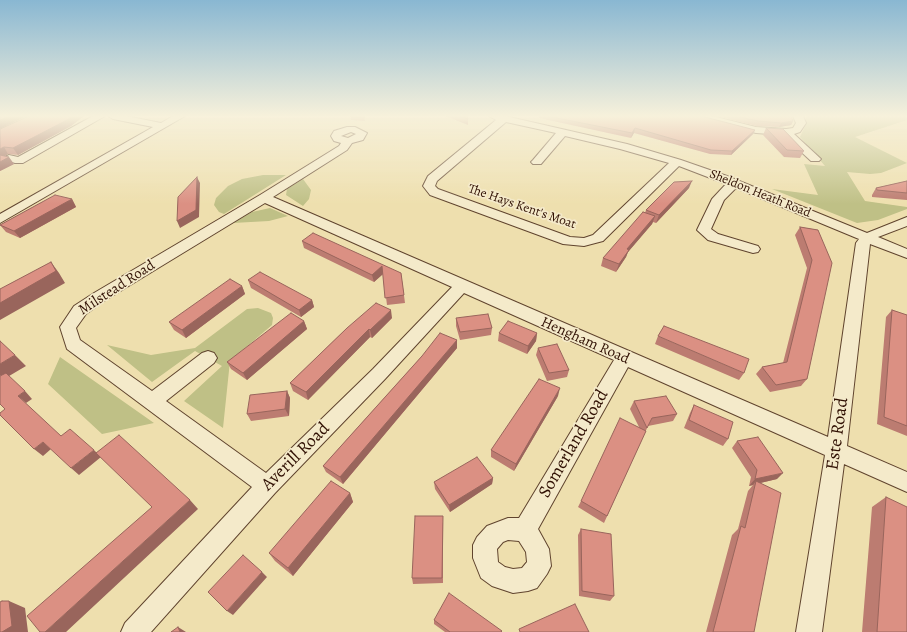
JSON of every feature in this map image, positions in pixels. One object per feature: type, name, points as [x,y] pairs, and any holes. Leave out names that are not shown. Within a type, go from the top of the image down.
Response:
[{"type":"street","points":[[9,158],[19,161],[47,145]]},
{"type":"street","points":[[0,219],[129,145]]},
{"type":"street","name":"Milstead Road","points":[[267,486],[153,401],[73,344],[68,327],[80,310],[98,297],[264,198],[334,154],[345,145]]},
{"type":"street","name":"The Hays Kent's Moat","points":[[468,145],[432,179],[429,186],[434,192],[568,241],[584,242],[598,238],[677,162]]},
{"type":"street","points":[[551,145],[540,158],[557,158]]},
{"type":"street","name":"Sheldon Heath Road","points":[[621,145],[677,162],[734,183],[907,254]]},
{"type":"street","points":[[800,145],[815,159]]},
{"type":"street","points":[[734,183],[718,199],[704,230],[713,237],[753,249]]},
{"type":"street","name":"Hengham Road","points":[[264,198],[907,482]]},
{"type":"street","points":[[868,238],[907,221]]},
{"type":"street","name":"Este Road","points":[[809,632],[836,450],[863,244],[868,238]]},
{"type":"street","name":"Averill Road","points":[[134,632],[267,486],[379,374],[462,286]]},
{"type":"street","points":[[153,401],[208,358]]},
{"type":"street","name":"Somerland Road","points":[[525,530],[624,358]]},
{"type":"green space","points":[[807,145],[872,145],[907,163],[881,173],[870,174],[847,172],[865,201],[907,207],[907,209],[878,220],[857,223],[772,189],[818,195],[804,164],[825,166]]},
{"type":"green space","points":[[263,175],[286,175],[224,214],[219,212],[214,205],[216,198],[228,186],[242,179]]},
{"type":"green space","points":[[303,179],[311,190],[309,199],[303,206],[286,195],[287,189]]},
{"type":"green space","points":[[270,208],[288,216],[269,221],[233,223],[252,212]]},
{"type":"green space","points":[[258,308],[271,313],[273,318],[272,325],[230,361],[223,428],[184,401],[222,366],[195,351],[152,382],[107,345],[151,355],[195,348],[247,309]]},
{"type":"green space","points":[[60,357],[154,423],[102,434],[48,384]]},
{"type":"building","points":[[0,145],[18,145],[13,148],[4,147],[0,149]]},
{"type":"building","points":[[695,145],[738,145],[732,151],[711,150]]},
{"type":"building","points":[[783,145],[799,145],[804,151],[787,150]]},
{"type":"building","points":[[0,155],[9,157],[0,162]]},
{"type":"building","points":[[197,177],[196,210],[177,221],[178,197]]},
{"type":"building","points":[[692,181],[659,215],[646,210],[674,182]]},
{"type":"building","points":[[907,181],[907,193],[877,190],[876,188]]},
{"type":"building","points":[[55,195],[72,199],[14,231],[0,225]]},
{"type":"building","points":[[643,212],[655,216],[627,249],[629,250],[619,264],[603,258]]},
{"type":"building","points":[[800,227],[818,230],[832,263],[807,379],[776,385],[762,367],[787,362],[812,260]]},
{"type":"building","points":[[313,233],[401,273],[404,295],[385,298],[382,266],[372,275],[302,241]]},
{"type":"building","points":[[51,262],[56,271],[0,303],[0,289]]},
{"type":"building","points":[[260,272],[312,300],[299,310],[248,280]]},
{"type":"building","points":[[230,279],[242,286],[182,330],[169,322]]},
{"type":"building","points":[[376,303],[391,310],[370,330],[369,329],[306,392],[290,383],[347,328]]},
{"type":"building","points":[[892,310],[907,315],[907,426],[884,417]]},
{"type":"building","points":[[291,313],[304,321],[243,373],[227,362]]},
{"type":"building","points":[[488,314],[492,328],[460,332],[456,318]]},
{"type":"building","points":[[508,321],[537,333],[528,346],[499,333]]},
{"type":"building","points":[[664,326],[749,359],[744,373],[658,336]]},
{"type":"building","points":[[440,333],[457,340],[340,477],[323,466],[422,356]]},
{"type":"building","points":[[0,341],[15,355],[0,364]]},
{"type":"building","points":[[557,344],[569,370],[549,373],[538,348]]},
{"type":"building","points":[[6,373],[25,391],[18,396],[61,436],[70,429],[94,450],[71,468],[43,442],[34,449],[0,415],[0,413],[5,409],[0,404],[0,376]]},
{"type":"building","points":[[539,379],[560,388],[516,464],[491,450]]},
{"type":"building","points":[[287,391],[285,409],[247,414],[250,395]]},
{"type":"building","points":[[666,396],[677,414],[652,418],[647,428],[634,401]]},
{"type":"building","points":[[694,405],[733,422],[728,439],[689,420]]},
{"type":"building","points":[[620,418],[646,431],[607,516],[581,501]]},
{"type":"building","points":[[119,435],[190,500],[45,632],[40,632],[27,616],[152,507],[96,453]]},
{"type":"building","points":[[758,437],[783,473],[755,479],[757,470],[737,441]]},
{"type":"building","points":[[477,457],[493,478],[449,505],[434,482]]},
{"type":"building","points":[[331,481],[350,493],[288,568],[269,553]]},
{"type":"building","points":[[756,481],[781,493],[754,632],[713,632],[741,526],[745,528]]},
{"type":"building","points":[[886,497],[907,507],[907,632],[877,632]]},
{"type":"building","points":[[415,516],[443,516],[442,578],[412,578]]},
{"type":"building","points":[[581,529],[611,534],[614,596],[582,591]]},
{"type":"building","points":[[243,555],[262,572],[227,611],[208,592]]},
{"type":"building","points":[[449,593],[502,631],[450,632],[434,620]]},
{"type":"building","points":[[9,601],[12,626],[0,632],[0,602]]},
{"type":"building","points":[[575,604],[589,632],[520,632],[519,629]]},
{"type":"building","points":[[178,627],[180,632],[171,632]]}]
